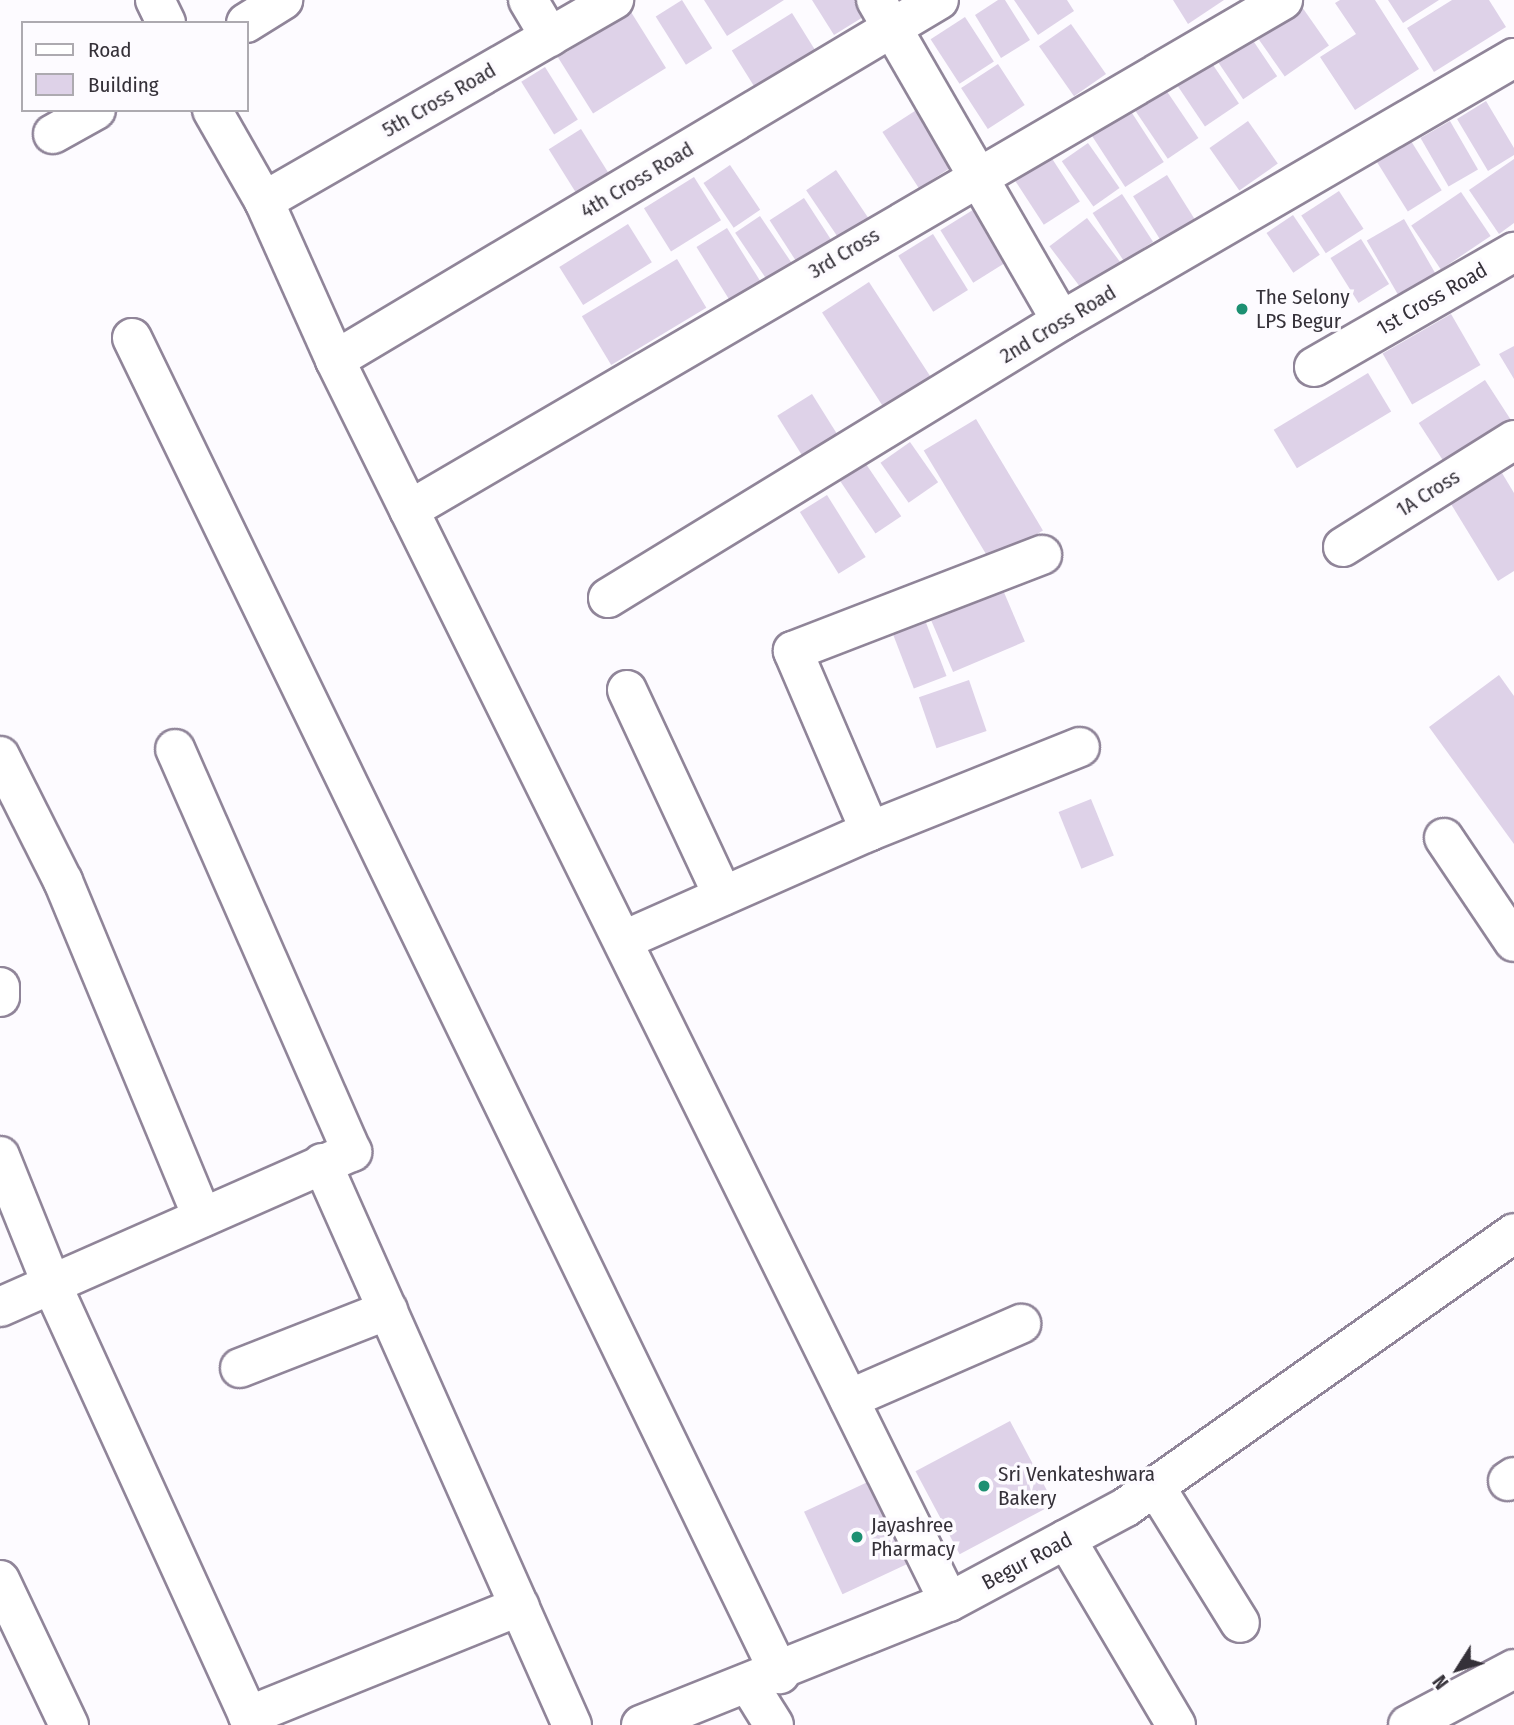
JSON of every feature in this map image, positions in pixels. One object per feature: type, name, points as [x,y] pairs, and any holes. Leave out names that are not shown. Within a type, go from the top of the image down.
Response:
[{"type":"street","points":[[155,0],[165,21]]},
{"type":"street","points":[[248,22],[283,0]]},
{"type":"street","points":[[528,0],[550,37]]},
{"type":"street","name":"5th Cross Road","points":[[264,201],[614,0]]},
{"type":"street","name":"4th Cross Road","points":[[335,360],[884,14],[939,0]]},
{"type":"street","name":"3rd Cross","points":[[409,510],[977,174],[1283,0]]},
{"type":"street","points":[[884,14],[1061,321]]},
{"type":"street","name":"2nd Cross Road","points":[[608,598],[1061,321],[1514,58]]},
{"type":"street","points":[[52,134],[92,112]]},
{"type":"street","points":[[213,112],[264,201],[335,360],[949,1602]]},
{"type":"street","name":"1st Cross Road","points":[[1314,367],[1514,252]]},
{"type":"street","points":[[132,338],[765,1679],[774,1725]]},
{"type":"street","name":"1A Cross","points":[[1343,547],[1514,440]]},
{"type":"street","points":[[870,831],[793,650],[1042,555]]},
{"type":"street","points":[[627,690],[723,896]]},
{"type":"street","points":[[624,940],[870,831],[1080,747]]},
{"type":"street","points":[[0,1307],[352,1152],[175,749]]},
{"type":"street","points":[[0,756],[63,881],[202,1217]]},
{"type":"street","points":[[1444,838],[1514,942]]},
{"type":"street","points":[[0,987],[0,997]]},
{"type":"street","points":[[0,1157],[51,1283],[250,1720],[520,1606]]},
{"type":"street","points":[[322,1163],[572,1725]]},
{"type":"street","name":"Begur Road","points":[[667,1721],[949,1602],[1066,1539],[1155,1486],[1514,1233]]},
{"type":"street","points":[[240,1368],[388,1310]]},
{"type":"street","points":[[849,1399],[1021,1324]]},
{"type":"street","points":[[1155,1486],[1240,1623]]},
{"type":"street","points":[[1066,1539],[1176,1725]]},
{"type":"street","points":[[0,1580],[69,1725]]},
{"type":"street","points":[[1408,1725],[1514,1669]]},
{"type":"building","points":[[682,0],[712,48],[686,65],[656,16]]},
{"type":"building","points":[[704,0],[784,0],[727,36]]},
{"type":"building","points":[[812,0],[859,0],[868,14],[834,35]]},
{"type":"building","points":[[998,0],[1005,0],[1030,40],[1001,58],[975,15]]},
{"type":"building","points":[[1014,0],[1067,0],[1074,11],[1038,35]]},
{"type":"building","points":[[1173,0],[1224,0],[1188,24]]},
{"type":"building","points":[[1340,0],[1375,0],[1419,69],[1355,110],[1320,57],[1356,34],[1335,3]]},
{"type":"building","points":[[1388,0],[1439,0],[1403,23]]},
{"type":"building","points":[[1452,0],[1489,0],[1506,27],[1434,72],[1407,28]]},
{"type":"building","points":[[1302,7],[1329,46],[1285,76],[1258,38]]},
{"type":"building","points":[[631,12],[666,68],[593,114],[558,58]]},
{"type":"building","points":[[792,13],[816,51],[756,89],[732,51]]},
{"type":"building","points":[[965,17],[994,61],[959,84],[931,39]]},
{"type":"building","points":[[1071,24],[1106,74],[1074,96],[1039,46]]},
{"type":"building","points":[[1252,39],[1277,76],[1243,99],[1218,62]]},
{"type":"building","points":[[1211,62],[1239,103],[1205,126],[1177,85]]},
{"type":"building","points":[[998,64],[1025,105],[988,129],[961,88]]},
{"type":"building","points":[[545,67],[578,120],[554,134],[521,82]]},
{"type":"building","points":[[1166,90],[1198,138],[1168,159],[1135,111]]},
{"type":"building","points":[[1486,101],[1514,148],[1514,155],[1488,171],[1457,119]]},
{"type":"building","points":[[921,107],[957,163],[919,188],[882,132]]},
{"type":"building","points":[[1130,110],[1164,162],[1125,187],[1091,135]]},
{"type":"building","points":[[1248,121],[1278,164],[1239,191],[1209,148]]},
{"type":"building","points":[[1450,121],[1478,169],[1449,186],[1421,138]]},
{"type":"building","points":[[581,129],[608,172],[576,192],[549,149]]},
{"type":"building","points":[[1411,141],[1442,190],[1408,211],[1377,162]]},
{"type":"building","points":[[1088,143],[1120,188],[1093,206],[1062,161]]},
{"type":"building","points":[[1051,157],[1080,201],[1044,225],[1015,180]]},
{"type":"building","points":[[1514,159],[1514,223],[1499,234],[1469,190]]},
{"type":"building","points":[[730,165],[760,210],[734,228],[703,183]]},
{"type":"building","points":[[836,170],[869,219],[839,239],[806,190]]},
{"type":"building","points":[[1167,175],[1197,223],[1163,245],[1133,196]]},
{"type":"building","points":[[694,177],[721,220],[671,252],[644,208]]},
{"type":"building","points":[[1339,191],[1364,229],[1326,253],[1301,216]]},
{"type":"building","points":[[1461,192],[1491,236],[1441,269],[1411,226]]},
{"type":"building","points":[[1122,194],[1153,242],[1124,261],[1093,213]]},
{"type":"building","points":[[804,198],[833,242],[798,265],[770,220]]},
{"type":"building","points":[[976,208],[1009,261],[973,283],[940,230]]},
{"type":"building","points":[[1293,215],[1320,255],[1293,273],[1266,233]]},
{"type":"building","points":[[760,216],[792,264],[768,281],[735,233]]},
{"type":"building","points":[[1087,218],[1120,262],[1083,290],[1049,246]]},
{"type":"building","points":[[1404,219],[1436,274],[1399,296],[1367,240]]},
{"type":"building","points":[[628,224],[652,262],[583,305],[559,267]]},
{"type":"building","points":[[727,228],[761,283],[731,302],[696,247]]},
{"type":"building","points":[[933,234],[968,290],[933,312],[898,256]]},
{"type":"building","points":[[1361,239],[1389,284],[1359,303],[1330,258]]},
{"type":"building","points":[[677,259],[706,308],[611,365],[582,316]]},
{"type":"building","points":[[869,282],[932,379],[885,410],[822,312]]},
{"type":"building","points":[[1451,314],[1480,365],[1412,405],[1383,354]]},
{"type":"building","points":[[1514,346],[1514,379],[1499,354]]},
{"type":"building","points":[[1368,373],[1391,412],[1297,468],[1274,430]]},
{"type":"building","points":[[1485,380],[1512,422],[1446,465],[1419,423]]},
{"type":"building","points":[[812,394],[842,442],[807,464],[777,416]]},
{"type":"building","points":[[976,419],[1043,530],[991,562],[924,450]]},
{"type":"building","points":[[910,442],[938,482],[909,503],[881,463]]},
{"type":"building","points":[[866,464],[901,516],[876,534],[840,481]]},
{"type":"building","points":[[1502,473],[1514,493],[1514,571],[1498,581],[1451,504]]},
{"type":"building","points":[[827,495],[866,557],[839,574],[800,512]]},
{"type":"building","points":[[1003,590],[1025,642],[953,672],[931,620]]},
{"type":"building","points":[[925,620],[947,676],[914,689],[892,633]]},
{"type":"building","points":[[1499,675],[1514,696],[1514,844],[1429,727]]},
{"type":"building","points":[[969,680],[987,731],[936,748],[919,697]]},
{"type":"building","points":[[1091,799],[1114,856],[1081,869],[1059,812]]},
{"type":"building","name":"Sri Venkateshwara Bakery","points":[[1010,1421],[1054,1504],[960,1554],[916,1471]]},
{"type":"building","name":"Jayashree Pharmacy","points":[[872,1480],[910,1562],[842,1594],[804,1512]]},
{"type":"place","name":"The Selony LPS Begur","points":[[1242,309]]},
{"type":"place","name":"Sri Venkateshwara Bakery","points":[[984,1486]]},
{"type":"place","name":"Jayashree Pharmacy","points":[[857,1537]]}]
